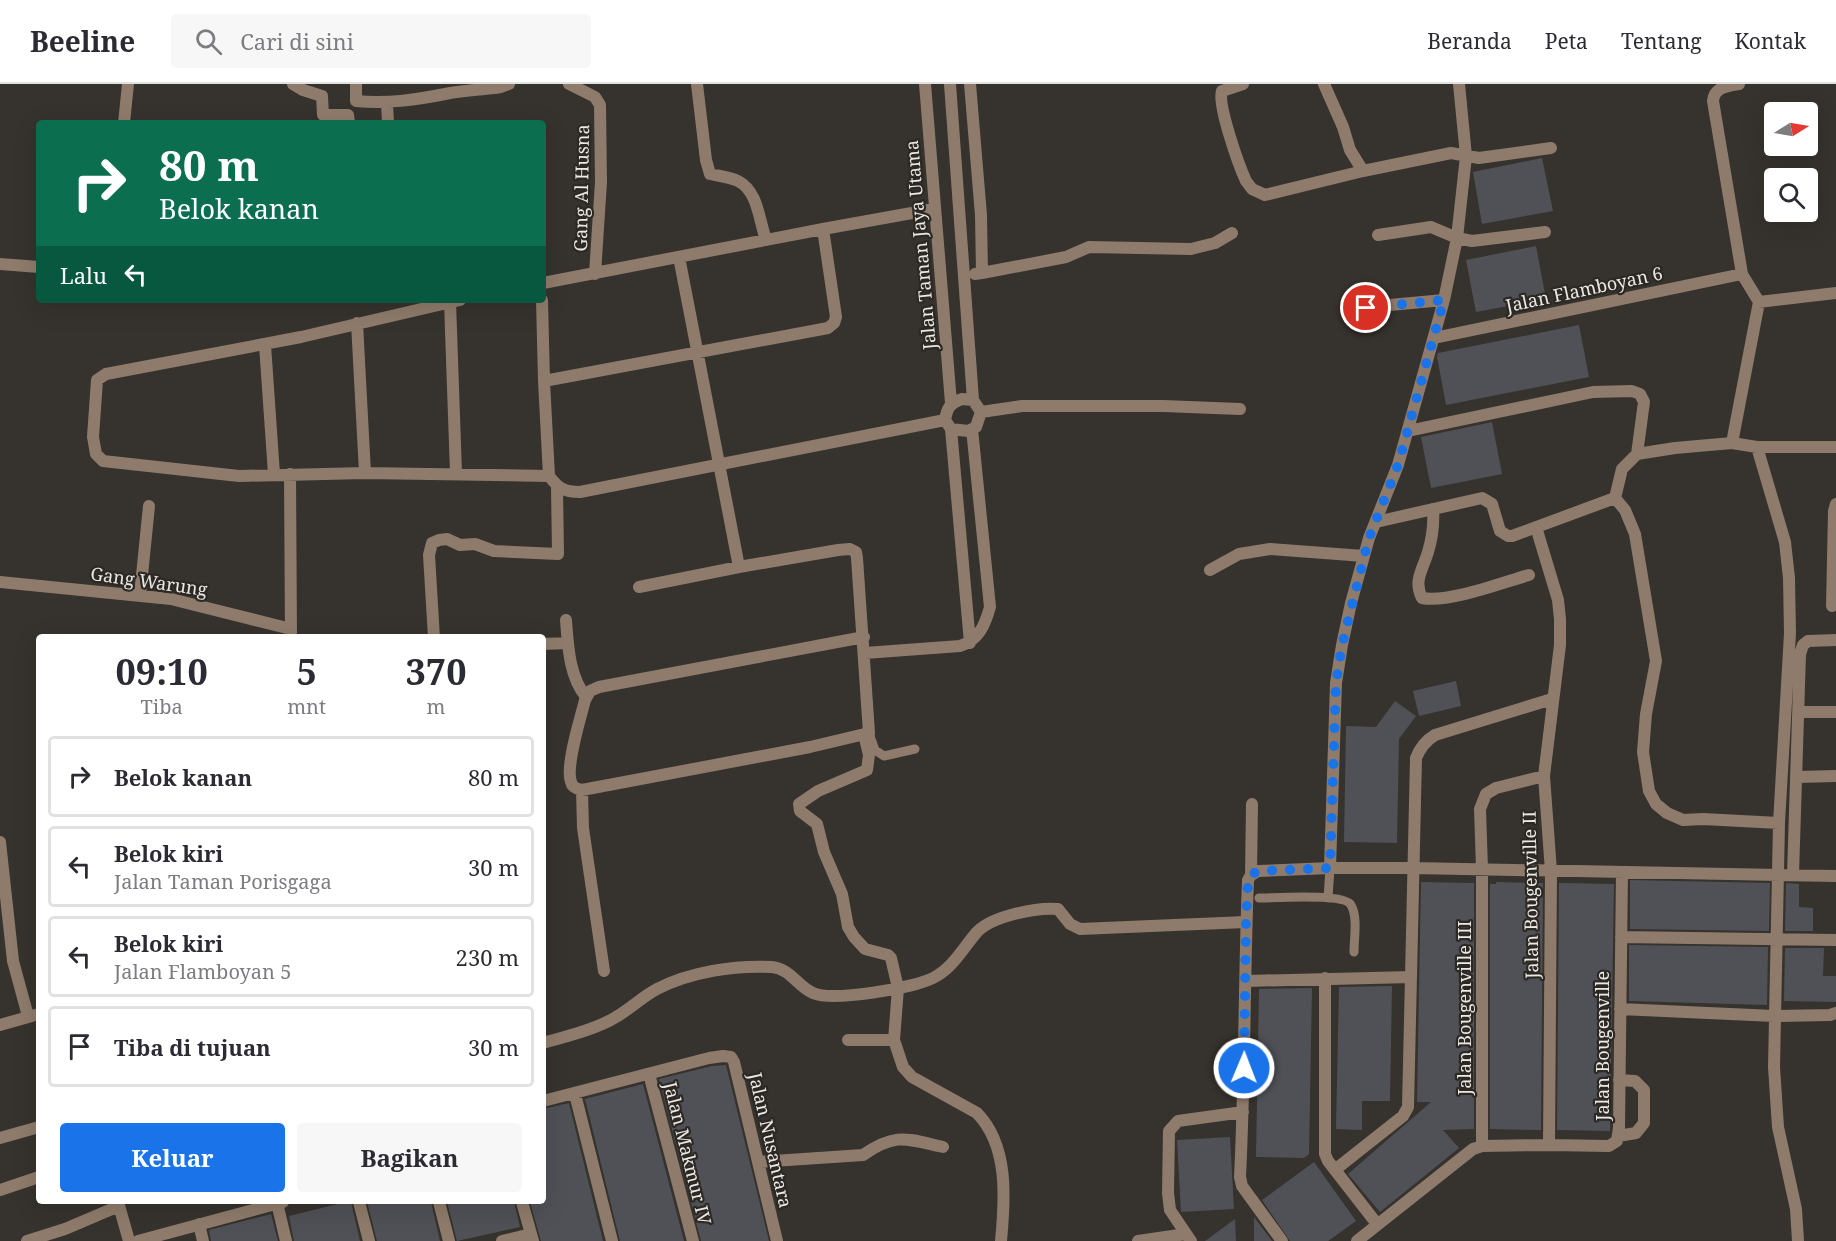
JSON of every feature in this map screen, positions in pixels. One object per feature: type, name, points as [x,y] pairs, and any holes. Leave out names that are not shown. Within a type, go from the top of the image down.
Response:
[{"type":"street","points":[[124,120],[128,84]]},
{"type":"street","points":[[293,84],[322,96],[323,115],[348,115],[349,120]]},
{"type":"street","points":[[356,84],[356,101],[387,103],[424,100],[446,94],[509,84]]},
{"type":"street","name":"Gang Al Husna","points":[[569,84],[595,97],[600,105],[601,182],[595,274]]},
{"type":"street","points":[[697,84],[706,160],[710,174],[735,180],[750,189],[766,240]]},
{"type":"street","name":"Jalan Taman Jaya Utama","points":[[925,84],[951,403]]},
{"type":"street","points":[[1243,84],[1222,91],[1220,97],[1223,114],[1243,176],[1252,189],[1265,195],[1363,171],[1451,153],[1479,158],[1551,148]]},
{"type":"street","points":[[1324,84],[1343,126],[1350,150],[1363,171]]},
{"type":"street","points":[[1330,868],[1336,683],[1349,614],[1364,556],[1398,465],[1408,431],[1444,300],[1457,238],[1466,156],[1459,84]]},
{"type":"street","points":[[1732,443],[1759,302],[1742,274],[1713,101],[1716,92],[1736,84]]},
{"type":"street","points":[[542,303],[549,476],[557,487],[566,492],[580,492],[719,464],[948,424],[958,431],[972,429],[980,420],[981,412],[973,400],[951,90],[971,90],[981,215],[982,273]]},
{"type":"street","points":[[387,103],[388,120]]},
{"type":"street","points":[[546,283],[934,209]]},
{"type":"street","points":[[960,216],[981,215]]},
{"type":"street","points":[[1378,235],[1431,228],[1472,241],[1545,232]]},
{"type":"street","points":[[544,381],[828,327],[834,323],[835,308],[823,229]]},
{"type":"street","points":[[965,275],[1066,257],[1089,247],[1191,249],[1215,243],[1232,233]]},
{"type":"street","points":[[680,257],[739,567]]},
{"type":"street","points":[[0,264],[36,267]]},
{"type":"street","name":"Jalan Flamboyan 6","points":[[1434,338],[1742,274]]},
{"type":"street","points":[[1759,302],[1836,293]]},
{"type":"street","points":[[1346,309],[1444,300]]},
{"type":"street","points":[[446,303],[264,345],[121,370],[99,377],[93,436],[96,454],[103,461],[239,476],[456,473],[549,476]]},
{"type":"street","points":[[455,303],[456,473]]},
{"type":"street","points":[[357,323],[365,473]]},
{"type":"street","points":[[264,345],[274,474]]},
{"type":"street","points":[[1408,431],[1593,392],[1632,391],[1640,394],[1644,402],[1637,454]]},
{"type":"street","points":[[970,643],[947,409],[951,403],[962,399],[973,400]]},
{"type":"street","points":[[981,412],[1022,406],[1163,406],[1240,409]]},
{"type":"street","points":[[865,653],[960,646],[976,638],[984,626],[990,607],[972,429]]},
{"type":"street","points":[[1615,498],[1622,469],[1637,454],[1732,443],[1757,447],[1836,447]]},
{"type":"street","points":[[1757,447],[1785,542],[1789,578],[1790,633],[1777,875],[1775,1093],[1778,1127],[1796,1209],[1798,1241]]},
{"type":"street","points":[[290,474],[291,633]]},
{"type":"street","points":[[434,634],[429,555],[432,543],[447,539],[460,545],[475,544],[494,551],[558,554],[557,487]]},
{"type":"street","points":[[1376,522],[1482,498],[1492,504],[1500,531],[1512,536],[1615,498]]},
{"type":"street","points":[[1615,498],[1624,510],[1635,534],[1656,661],[1646,714],[1643,752],[1649,791],[1656,804],[1667,813],[1683,820],[1779,824]]},
{"type":"street","points":[[1832,606],[1836,504]]},
{"type":"street","points":[[140,595],[149,506]]},
{"type":"street","points":[[1433,509],[1434,520],[1428,553],[1418,582],[1422,598],[1434,599],[1472,592],[1529,575]]},
{"type":"street","name":"Jalan Bougenville II","points":[[1536,527],[1558,600],[1560,645],[1544,776],[1551,871],[1549,1145]]},
{"type":"street","points":[[639,587],[844,549],[856,552],[865,653],[869,755],[867,770],[818,791],[799,804],[800,811],[817,824],[825,852],[842,894],[849,927],[859,944],[865,949],[888,954],[891,958],[898,988],[894,1040],[896,1052],[907,1074],[977,1113],[986,1122],[992,1134],[998,1152],[1004,1189],[1001,1241]]},
{"type":"street","points":[[1210,570],[1239,554],[1270,549],[1364,556]]},
{"type":"street","name":"Gang Warung","points":[[0,582],[171,599],[291,633]]},
{"type":"street","points":[[566,620],[575,677],[579,689],[586,697]]},
{"type":"street","points":[[864,637],[599,687],[590,691],[586,697],[570,766],[571,783],[575,788],[582,790],[810,747],[867,733]]},
{"type":"street","points":[[1793,875],[1800,712],[1800,654],[1803,645],[1808,640],[1836,640]]},
{"type":"street","points":[[546,644],[568,643]]},
{"type":"street","points":[[1336,1169],[1403,1116],[1408,1107],[1416,758],[1419,750],[1435,735],[1552,699]]},
{"type":"street","points":[[1800,712],[1836,712]]},
{"type":"street","name":"Jalan Bougenville III","points":[[1482,1146],[1480,809],[1486,794],[1497,788],[1544,776]]},
{"type":"street","points":[[1797,777],[1836,776]]},
{"type":"street","points":[[582,790],[583,828],[604,971]]},
{"type":"street","points":[[1252,804],[1251,875],[1248,880],[1246,922],[1244,1112],[1240,1177],[1242,1186],[1282,1241]]},
{"type":"street","points":[[0,842],[13,961],[34,1015],[0,1025]]},
{"type":"street","points":[[1251,875],[1258,871],[1413,868],[1836,876]]},
{"type":"street","name":"Jalan Bougenville","points":[[1482,1146],[1609,1146],[1615,1144],[1618,1136],[1622,872]]},
{"type":"street","points":[[546,1042],[572,1035],[615,1018],[647,995],[675,981],[728,969],[773,967],[784,970],[809,992],[818,995],[870,993],[898,988],[933,978],[950,966],[979,930],[993,921],[1046,907],[1063,912],[1070,924],[1080,929],[1246,922]]},
{"type":"street","points":[[1621,937],[1836,940]]},
{"type":"street","points":[[1246,981],[1411,977]]},
{"type":"street","points":[[1325,978],[1325,1154],[1377,1224]]},
{"type":"street","points":[[1620,1009],[1774,1016],[1836,1013]]},
{"type":"street","points":[[848,1040],[894,1040]]},
{"type":"street","name":"Jalan Nusantara","points":[[649,1074],[723,1056],[731,1057],[777,1241]]},
{"type":"street","points":[[546,1100],[649,1074]]},
{"type":"street","name":"Jalan Makmur IV","points":[[649,1074],[693,1241]]},
{"type":"street","points":[[1618,1136],[1636,1133],[1644,1123],[1644,1090],[1635,1081],[1619,1080]]},
{"type":"street","points":[[575,1094],[612,1241]]},
{"type":"street","points":[[1189,1238],[1173,1216],[1169,1204],[1169,1131],[1178,1121],[1244,1112]]},
{"type":"street","points":[[0,1138],[36,1128]]},
{"type":"street","points":[[758,1162],[863,1155],[876,1146],[901,1138],[943,1147]]},
{"type":"street","points":[[1357,1241],[1467,1153],[1482,1146]]},
{"type":"street","points":[[0,1191],[36,1178]]},
{"type":"street","points":[[27,1241],[65,1228],[119,1204],[129,1241]]},
{"type":"street","points":[[138,1241],[199,1224],[246,1206],[263,1204]]},
{"type":"street","points":[[280,1204],[286,1241]]},
{"type":"street","points":[[360,1204],[369,1241]]},
{"type":"street","points":[[440,1204],[449,1241]]},
{"type":"street","points":[[502,1241],[532,1238],[523,1204]]},
{"type":"street","points":[[199,1224],[203,1241]]},
{"type":"street","points":[[1138,1241],[1189,1238]]},
{"type":"lane","points":[[867,733],[875,750],[884,756],[915,749]]},
{"type":"lane","points":[[1328,897],[1330,868]]},
{"type":"lane","points":[[1259,898],[1342,898],[1351,905],[1354,915],[1354,952]]},
{"type":"building","points":[[1542,158],[1553,211],[1482,224],[1473,172]]},
{"type":"building","points":[[1536,246],[1546,299],[1476,312],[1466,260]]},
{"type":"building","points":[[1579,325],[1589,377],[1446,405],[1438,353]]},
{"type":"building","points":[[1492,422],[1502,474],[1431,488],[1421,437]]},
{"type":"building","points":[[1456,681],[1461,706],[1419,716],[1413,691]]},
{"type":"building","points":[[1395,701],[1416,716],[1399,739],[1397,843],[1344,842],[1346,726],[1376,727]]},
{"type":"building","points":[[1630,880],[1770,883],[1769,931],[1630,929]]},
{"type":"building","points":[[1421,882],[1474,883],[1474,1129],[1443,1130],[1459,1148],[1380,1212],[1348,1174],[1431,1102],[1417,1102]]},
{"type":"building","points":[[1496,882],[1543,883],[1541,1130],[1490,1129],[1490,884],[1496,884]]},
{"type":"building","points":[[1559,883],[1614,884],[1610,1131],[1557,1130]]},
{"type":"building","points":[[1786,883],[1799,884],[1799,907],[1813,908],[1813,931],[1785,931]]},
{"type":"building","points":[[1629,945],[1768,947],[1767,1005],[1629,1001]]},
{"type":"building","points":[[1785,948],[1824,948],[1823,976],[1836,976],[1836,1002],[1784,1001]]},
{"type":"building","points":[[1392,986],[1390,1101],[1362,1101],[1362,1130],[1336,1129],[1339,987]]},
{"type":"building","points":[[1312,988],[1309,1154],[1304,1158],[1256,1157],[1259,989]]},
{"type":"building","points":[[726,1065],[769,1241],[701,1241],[659,1079],[712,1066]]},
{"type":"building","points":[[643,1084],[684,1241],[620,1241],[585,1099]]},
{"type":"building","points":[[569,1103],[603,1241],[541,1241],[531,1204],[546,1204],[546,1108]]},
{"type":"building","points":[[1230,1137],[1234,1209],[1181,1212],[1177,1140]]},
{"type":"building","points":[[1314,1162],[1356,1221],[1328,1241],[1290,1241],[1262,1200]]},
{"type":"building","points":[[338,1204],[351,1204],[360,1241],[294,1241],[289,1216]]},
{"type":"building","points":[[368,1204],[431,1204],[440,1241],[377,1241]]},
{"type":"building","points":[[448,1204],[514,1204],[520,1227],[457,1241]]},
{"type":"building","points":[[271,1214],[278,1241],[211,1241],[209,1230]]},
{"type":"building","points":[[1254,1217],[1272,1241],[1254,1241]]},
{"type":"building","points":[[1235,1219],[1236,1241],[1205,1241]]},
{"type":"route","points":[[1244,1068],[1248,880],[1258,871],[1330,868],[1336,683],[1342,645],[1369,538],[1398,465],[1444,300],[1366,308]]}]
